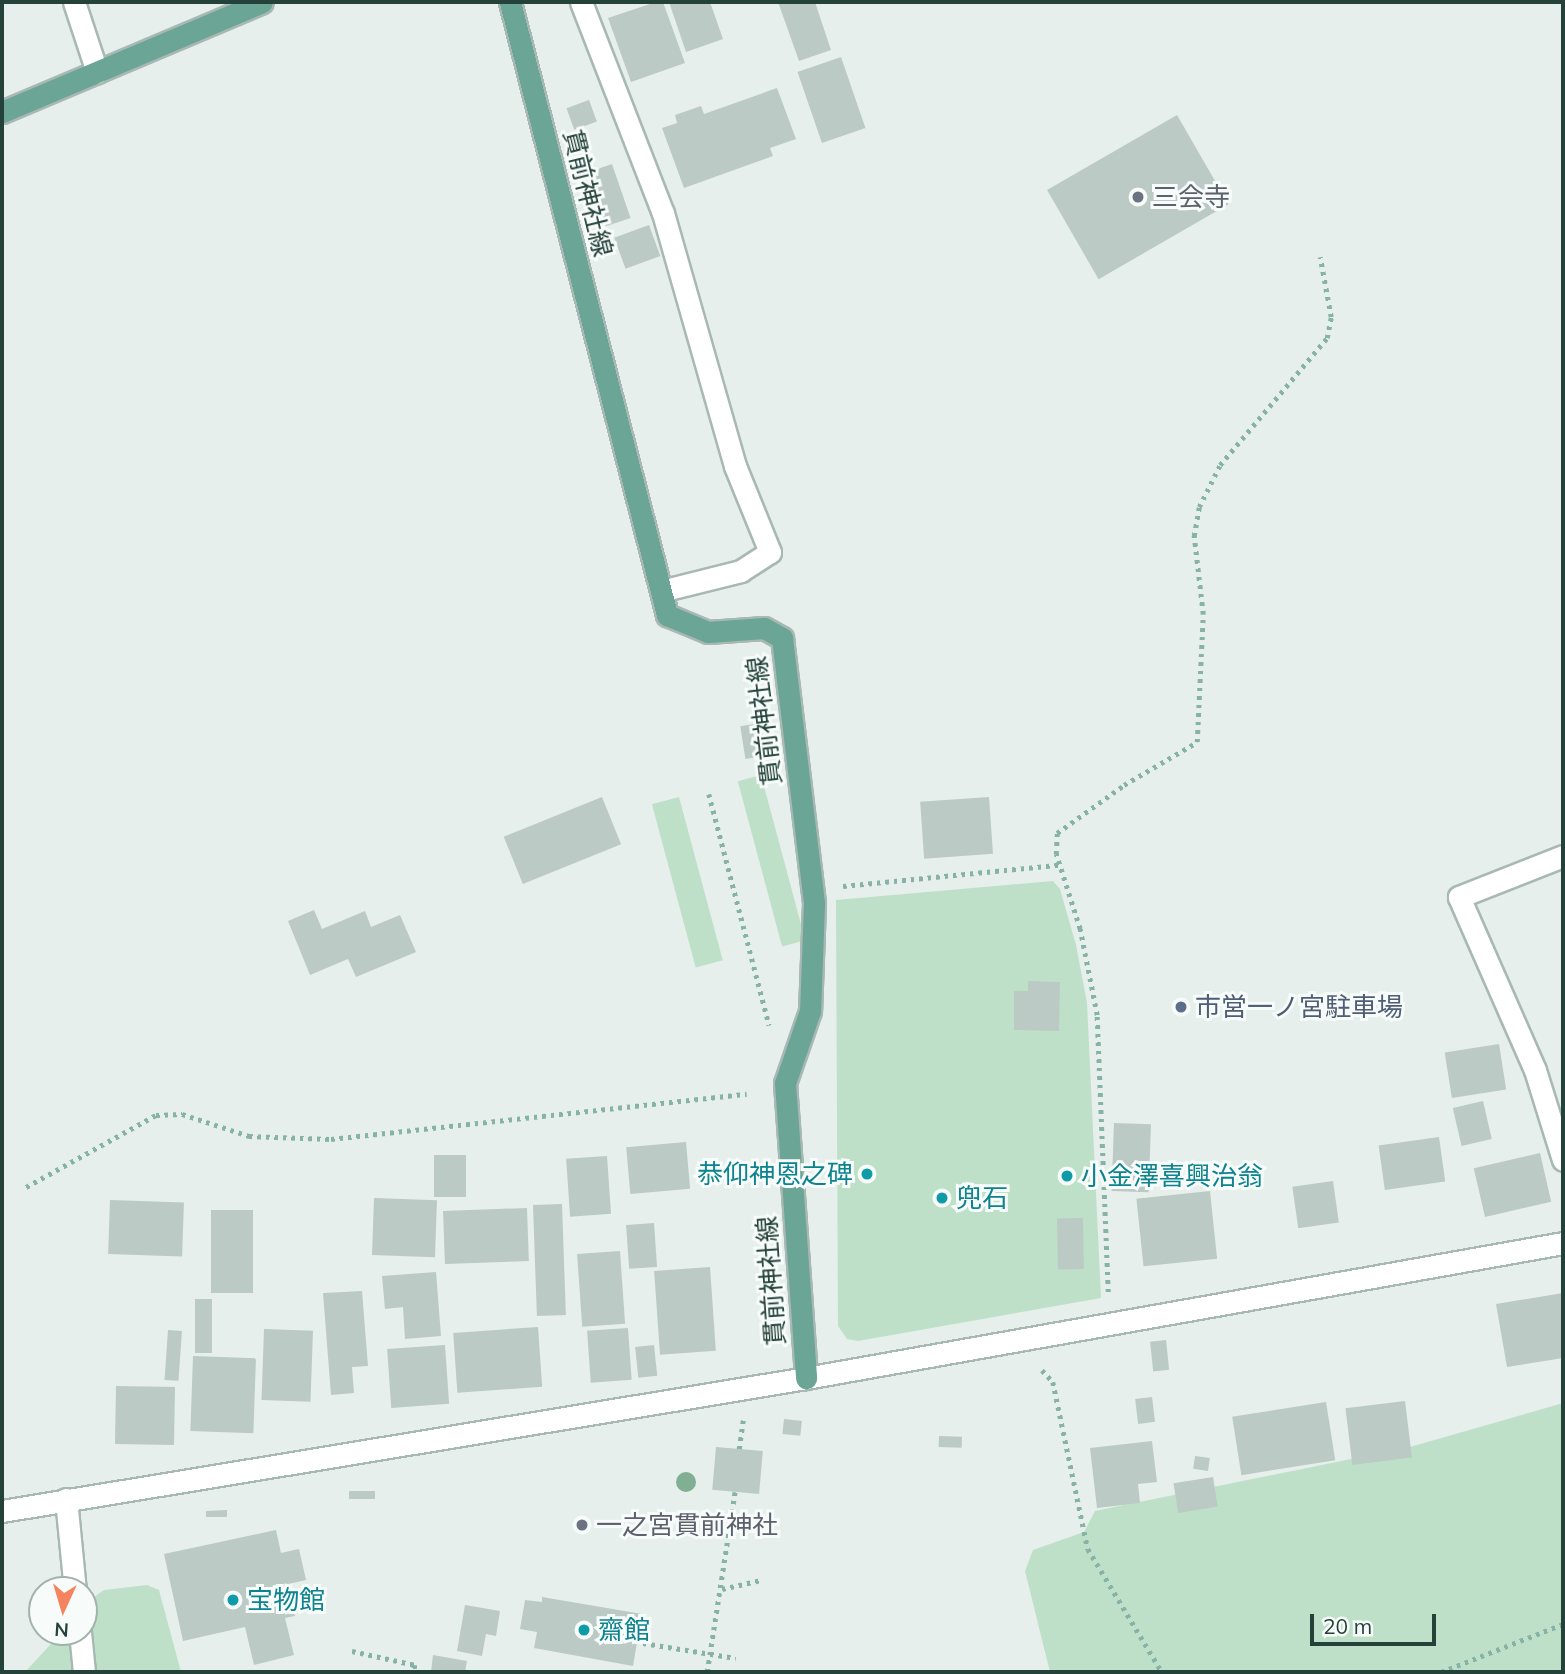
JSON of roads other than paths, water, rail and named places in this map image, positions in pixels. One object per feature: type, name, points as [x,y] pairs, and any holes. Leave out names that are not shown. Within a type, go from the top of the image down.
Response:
[{"type":"main road","points":[[2,112],[262,2]]},
{"type":"main road","name":"貫前神社線","points":[[510,2],[667,615],[708,632],[764,628],[782,638],[812,889],[810,1011],[785,1083],[806,1378]]},
{"type":"street","points":[[74,2],[97,72]]},
{"type":"street","points":[[581,2],[663,213],[735,466],[770,552],[741,571],[661,591]]},
{"type":"street","points":[[1563,856],[1459,897],[1535,1070],[1563,1160]]},
{"type":"street","points":[[2,1511],[806,1378],[1563,1243]]},
{"type":"street","points":[[66,1499],[74,1576]]},
{"type":"street","points":[[80,1646],[83,1672]]},
{"type":"place","name":"三会寺","points":[[1138,197]]},
{"type":"place","name":"市営一ノ宮駐車場","points":[[1181,1007]]},
{"type":"place","name":"恭仰神恩之碑","points":[[867,1174]]},
{"type":"place","name":"小金澤喜興治翁","points":[[1067,1176]]},
{"type":"place","name":"兜石","points":[[942,1198]]},
{"type":"place","name":"一之宮貫前神社","points":[[582,1525]]},
{"type":"place","name":"宝物館","points":[[233,1600]]},
{"type":"place","name":"齋館","points":[[584,1630]]}]
